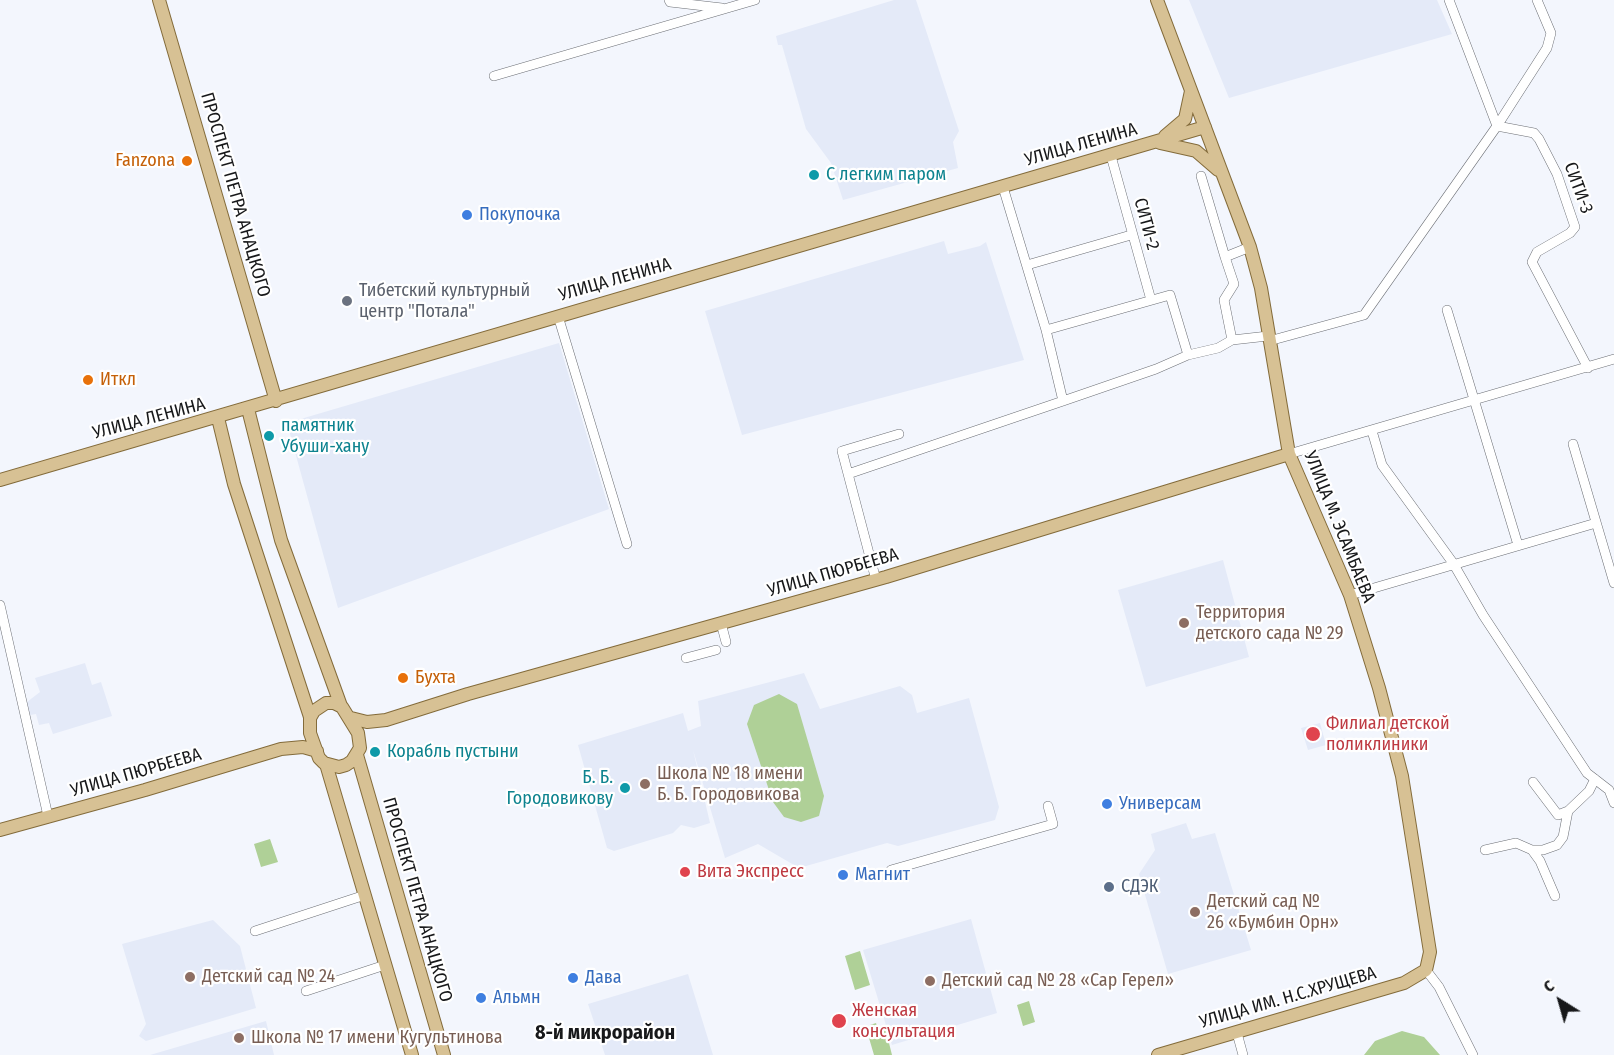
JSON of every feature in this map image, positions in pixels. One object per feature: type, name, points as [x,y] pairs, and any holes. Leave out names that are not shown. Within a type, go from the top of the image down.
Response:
[{"type":"main road","name":"ПРОСПЕКТ ПЕТРА АНАЦКОГО","points":[[159,0],[276,400]]},
{"type":"main road","name":"УЛИЦА М. ЭСАМБАЕВА","points":[[1157,0],[1250,247],[1261,288],[1289,454],[1350,595],[1379,688],[1402,776],[1430,952],[1426,970]]},
{"type":"main road","points":[[1156,143],[1172,133],[1185,119],[1191,90]]},
{"type":"main road","name":"УЛИЦА ЛЕНИНА","points":[[0,480],[1205,127]]},
{"type":"main road","points":[[1156,143],[1196,151],[1223,176]]},
{"type":"main road","points":[[248,409],[281,540],[341,706],[351,718],[360,740]]},
{"type":"main road","points":[[218,418],[234,484],[310,723],[316,751],[326,764],[412,1055]]},
{"type":"main road","name":"УЛИЦА ПЮРБЕЕВА","points":[[386,720],[876,580],[1289,454]]},
{"type":"main road","points":[[281,749],[310,723],[319,706],[326,703],[341,706]]},
{"type":"main road","points":[[351,718],[366,722],[386,720]]},
{"type":"main road","points":[[326,764],[339,767],[346,765],[357,755],[360,740],[368,730],[386,720]]},
{"type":"main road","points":[[281,749],[303,747],[316,751]]},
{"type":"main road","name":"УЛИЦА ПЮРБЕЕВА","points":[[0,830],[281,749]]},
{"type":"main road","name":"ПРОСПЕКТ ПЕТРА АНАЦКОГО","points":[[357,755],[444,1055]]},
{"type":"main road","name":"УЛИЦА ИМ. Н.С.ХРУЩЕВА","points":[[1158,1055],[1404,983],[1426,970]]},
{"type":"street","points":[[669,0],[670,2],[731,5]]},
{"type":"street","points":[[494,76],[731,5],[755,0]]},
{"type":"street","points":[[1449,0],[1497,126]]},
{"type":"street","points":[[848,474],[1156,369],[1188,355],[1218,348],[1232,340],[1268,338],[1365,315],[1497,126],[1550,41],[1551,33],[1537,0]]},
{"type":"street","name":"СИТИ-3","points":[[1497,126],[1534,133],[1557,174],[1575,226],[1570,234],[1537,252],[1533,266],[1588,368]]},
{"type":"street","name":"СИТИ-2","points":[[1111,156],[1131,235],[1151,300]]},
{"type":"street","points":[[1201,176],[1234,284],[1224,300],[1232,340]]},
{"type":"street","points":[[1003,187],[1046,330],[1063,400]]},
{"type":"street","points":[[1027,266],[1131,235]]},
{"type":"street","points":[[1225,257],[1250,247]]},
{"type":"street","points":[[1046,330],[1170,295],[1188,355]]},
{"type":"street","points":[[1447,310],[1518,545]]},
{"type":"street","points":[[558,316],[627,543]]},
{"type":"street","points":[[1289,454],[1614,359]]},
{"type":"street","points":[[1372,431],[1382,465],[1453,563],[1483,615],[1587,773],[1610,790],[1614,803]]},
{"type":"street","points":[[876,580],[842,451],[899,434]]},
{"type":"street","points":[[1573,444],[1614,583]]},
{"type":"street","points":[[1350,595],[1596,523]]},
{"type":"street","points":[[0,605],[48,816]]},
{"type":"street","points":[[721,623],[726,642]]},
{"type":"street","points":[[686,658],[716,650]]},
{"type":"street","points":[[1533,782],[1558,815],[1568,811],[1589,791],[1595,779]]},
{"type":"street","points":[[891,870],[1053,824],[1048,806]]},
{"type":"street","points":[[1485,850],[1516,843],[1532,850],[1543,850],[1557,845],[1563,837],[1568,811]]},
{"type":"street","points":[[1532,850],[1540,861],[1555,896]]},
{"type":"street","points":[[255,930],[365,895]]},
{"type":"street","points":[[306,991],[385,965]]},
{"type":"street","points":[[1426,970],[1439,987],[1473,1055]]},
{"type":"street","points":[[1238,1033],[1243,1055]]},
{"type":"shaded area","points":[[894,0],[916,0],[959,131],[953,142],[958,168],[843,200],[831,163],[806,129],[782,45],[778,45],[776,36]]},
{"type":"shaded area","points":[[1189,0],[1437,0],[1452,34],[1229,98]]},
{"type":"shaded area","points":[[944,241],[948,254],[980,246],[986,242],[1024,360],[742,435],[705,311]]},
{"type":"shaded area","points":[[559,343],[609,509],[338,608],[287,423]]},
{"type":"shaded area","name":"Территория детского сада № 29","points":[[1223,560],[1249,657],[1146,687],[1118,590]]},
{"type":"shaded area","points":[[85,663],[92,685],[101,682],[112,716],[53,734],[49,723],[39,725],[36,714],[30,715],[27,702],[40,692],[35,678]]},
{"type":"shaded area","points":[[804,673],[820,709],[900,686],[912,695],[917,713],[969,698],[999,807],[995,820],[898,846],[887,843],[799,868],[758,844],[725,858],[693,750],[710,823],[694,828],[681,825],[673,833],[614,851],[607,848],[578,745],[683,713],[688,731],[701,726],[698,701]]},
{"type":"shaded area","name":"Филиал детской поликлиники","points":[[1320,723],[1326,745],[1308,750],[1301,728]]},
{"type":"shaded area","name":"Детский сад № 26 «Бумбин Орн»","points":[[1186,823],[1192,839],[1215,833],[1251,950],[1168,974],[1139,874],[1155,850],[1151,834]]},
{"type":"shaded area","name":"Детский сад № 28 «Сар Герел»","points":[[971,919],[997,1013],[892,1045],[863,950]]},
{"type":"shaded area","name":"Детский сад № 24","points":[[213,920],[240,946],[256,1008],[146,1041],[139,1036],[146,1024],[122,944]]},
{"type":"shaded area","points":[[688,974],[713,1055],[605,1055],[588,1004]]},
{"type":"shaded area","name":"Школа № 17 имени Кугультинова","points":[[266,1021],[274,1055],[150,1055]]},
{"type":"green space","points":[[779,694],[797,704],[824,796],[819,816],[801,822],[784,817],[773,802],[747,724],[754,705]]},
{"type":"green space","points":[[270,839],[278,862],[261,867],[254,844]]},
{"type":"green space","points":[[860,951],[870,985],[855,990],[845,956]]},
{"type":"green space","points":[[1029,1001],[1035,1022],[1023,1026],[1017,1005]]},
{"type":"green space","points":[[876,1023],[878,1029],[885,1027],[892,1055],[874,1055],[869,1038],[870,1025]]},
{"type":"green space","points":[[1402,1031],[1424,1037],[1440,1055],[1364,1055],[1375,1041]]},
{"type":"place","name":"Fanzona","points":[[187,161]]},
{"type":"place","name":"С легким паром","points":[[814,175]]},
{"type":"place","name":"Покупочка","points":[[467,215]]},
{"type":"place","name":"Тибетский культурный центр \"Потала\"","points":[[347,301]]},
{"type":"place","name":"Иткл","points":[[88,380]]},
{"type":"place","name":"памятник Убуши-хану","points":[[269,436]]},
{"type":"place","name":"Территория детского сада № 29","points":[[1184,623]]},
{"type":"place","name":"Бухта","points":[[403,678]]},
{"type":"place","name":"Филиал детской поликлиники","points":[[1313,734]]},
{"type":"place","name":"Корабль пустыни","points":[[375,752]]},
{"type":"place","name":"Школа № 18 имени Б. Б. Городовикова","points":[[645,784]]},
{"type":"place","name":"Б. Б. Городовикову","points":[[625,788]]},
{"type":"place","name":"Универсам","points":[[1107,804]]},
{"type":"place","name":"Вита Экспресс","points":[[685,872]]},
{"type":"place","name":"Магнит","points":[[843,875]]},
{"type":"place","name":"СДЭК","points":[[1109,887]]},
{"type":"place","name":"Детский сад № 26 «Бумбин Орн»","points":[[1195,912]]},
{"type":"place","name":"Детский сад № 24","points":[[190,977]]},
{"type":"place","name":"Дава","points":[[573,978]]},
{"type":"place","name":"Детский сад № 28 «Сар Герел»","points":[[930,981]]},
{"type":"place","name":"Альмн","points":[[481,998]]},
{"type":"place","name":"Женская консультация","points":[[839,1021]]},
{"type":"place","name":"Школа № 17 имени Кугультинова","points":[[239,1038]]},
{"type":"district","name":"8-й микрорайон","points":[[605,1033]]}]
